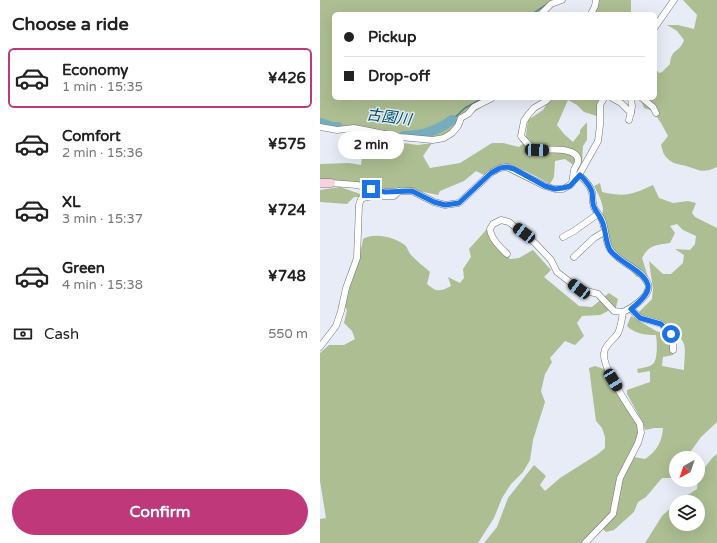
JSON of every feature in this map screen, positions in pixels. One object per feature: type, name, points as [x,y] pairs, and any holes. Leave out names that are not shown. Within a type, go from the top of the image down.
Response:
[{"type":"street","points":[[543,12],[551,4],[562,0]]},
{"type":"street","points":[[592,12],[596,6],[596,0]]},
{"type":"street","points":[[657,24],[674,0]]},
{"type":"street","points":[[320,127],[337,130],[354,128],[400,137],[433,140],[444,138],[452,133],[458,126],[461,118],[468,114],[474,107],[488,100]]},
{"type":"street","points":[[547,100],[534,108],[528,115],[524,121],[521,136],[532,148],[569,150],[574,153],[578,159],[578,163],[574,170],[572,183]]},
{"type":"street","points":[[320,183],[356,185],[385,192],[412,191],[434,202],[445,205],[459,203],[491,173],[500,168],[507,167],[545,186],[555,189],[563,188],[572,183],[580,175],[598,141],[600,105],[603,100]]},
{"type":"street","points":[[616,100],[631,113]]},
{"type":"street","points":[[629,120],[631,113],[631,100]]},
{"type":"street","points":[[644,100],[653,107],[656,113]]},
{"type":"street","points":[[507,254],[499,246],[490,232],[493,224],[501,220],[509,222],[535,243],[551,260],[557,272],[579,289],[598,294],[614,311],[624,312],[631,309],[644,296],[648,291],[648,284],[635,269],[618,259],[612,253],[604,232],[602,220],[593,206],[592,192],[586,181],[580,175]]},
{"type":"street","points":[[320,348],[336,326],[346,288],[357,258],[359,205],[361,199],[369,196],[394,196],[399,191]]},
{"type":"street","points":[[563,237],[598,214]]},
{"type":"street","points":[[574,258],[594,238],[604,232]]},
{"type":"street","points":[[631,309],[640,318],[661,324],[670,332],[673,341],[673,350]]},
{"type":"street","points":[[585,543],[613,514],[620,478],[638,443],[641,432],[640,424],[613,380],[604,362],[606,346],[618,332],[624,312]]},
{"type":"green space","points":[[320,0],[564,0],[551,6],[546,12],[332,12],[332,100],[491,100],[444,136],[430,138],[370,134],[320,119]]},
{"type":"green space","points":[[596,0],[631,0],[631,12],[591,12]]},
{"type":"green space","points":[[683,0],[717,0],[717,167],[704,171],[675,163],[666,157],[663,153],[661,145],[668,136],[653,111],[644,108],[641,100],[657,100],[657,70],[659,73],[662,72],[670,64],[672,55],[680,47],[684,40],[677,31],[667,25],[678,25],[694,29],[697,15]]},
{"type":"green space","points":[[548,100],[568,100],[557,125],[573,142],[587,122],[587,140],[583,146],[582,163],[576,167],[565,159],[555,161],[554,177],[550,184],[525,171],[503,166],[497,167],[484,175],[476,171],[464,181],[440,191],[438,195],[413,190],[384,189],[320,181],[320,164],[349,163],[361,165],[364,138],[418,145],[432,143],[423,156],[430,168],[460,163],[492,143],[503,143],[519,147],[525,142],[528,120],[543,110],[548,102]]},
{"type":"green space","points":[[568,100],[604,100],[600,117],[584,112],[577,105]]},
{"type":"green space","points":[[600,183],[602,192],[623,195],[634,193],[653,185],[659,198],[673,203],[688,201],[696,203],[692,213],[695,217],[717,228],[717,422],[701,437],[691,451],[669,451],[669,478],[662,478],[646,497],[638,502],[634,512],[614,530],[606,532],[601,527],[584,543],[484,543],[497,527],[508,498],[534,465],[546,476],[540,485],[545,491],[560,478],[605,448],[605,437],[602,428],[596,421],[589,368],[595,366],[607,370],[635,416],[641,441],[634,457],[645,459],[653,453],[658,446],[663,428],[645,430],[643,423],[627,394],[627,390],[650,382],[650,371],[638,373],[637,369],[650,366],[655,362],[657,350],[656,335],[640,334],[630,329],[627,326],[631,316],[656,331],[666,334],[672,339],[675,348],[673,355],[663,357],[662,366],[684,370],[685,347],[681,339],[676,334],[650,321],[639,312],[652,299],[653,289],[649,261],[663,274],[671,274],[683,263],[684,255],[675,249],[690,250],[695,244],[696,236],[683,230],[677,224],[670,226],[675,233],[670,243],[653,246],[647,250],[642,258],[648,277],[637,277],[616,254],[607,241],[601,225],[603,209],[600,197],[594,186]]},
{"type":"green space","points":[[340,187],[369,197],[354,197],[347,204],[320,202],[320,190]]},
{"type":"green space","points":[[487,229],[494,242],[510,259],[519,258],[533,250],[551,270],[544,277],[579,306],[592,307],[609,293],[618,299],[616,307],[600,315],[582,316],[577,323],[584,336],[575,345],[565,341],[550,358],[552,362],[545,374],[541,391],[545,402],[533,440],[530,460],[523,472],[511,484],[502,498],[494,518],[478,543],[320,543],[320,519],[326,518],[320,481],[320,353],[329,345],[344,345],[355,339],[352,331],[344,323],[347,310],[340,301],[344,285],[359,255],[363,239],[373,236],[384,236],[401,242],[406,246],[409,253],[430,272],[427,284],[433,289],[441,290],[451,286],[448,277],[460,283],[464,278],[463,269],[471,257],[469,249]]},
{"type":"green space","points":[[717,454],[717,543],[645,543],[662,516],[669,510],[669,531],[705,531],[705,495],[688,495],[697,489],[697,487],[705,487],[705,467]]},
{"type":"waterway","points":[[535,12],[547,4]]},
{"type":"waterway","points":[[452,120],[465,108],[479,100]]},
{"type":"waterway","name":"古園川","points":[[404,136],[429,132],[452,120]]},
{"type":"waterway","name":"古園川","points":[[320,123],[338,127]]},
{"type":"route","points":[[371,189],[385,192],[412,191],[423,198],[445,205],[459,203],[473,188],[491,173],[500,168],[507,167],[514,169],[545,186],[555,189],[570,186],[580,175],[586,181],[592,192],[593,206],[602,220],[604,232],[612,253],[618,259],[635,269],[648,284],[648,291],[631,309],[640,318],[661,324],[671,334]]}]
